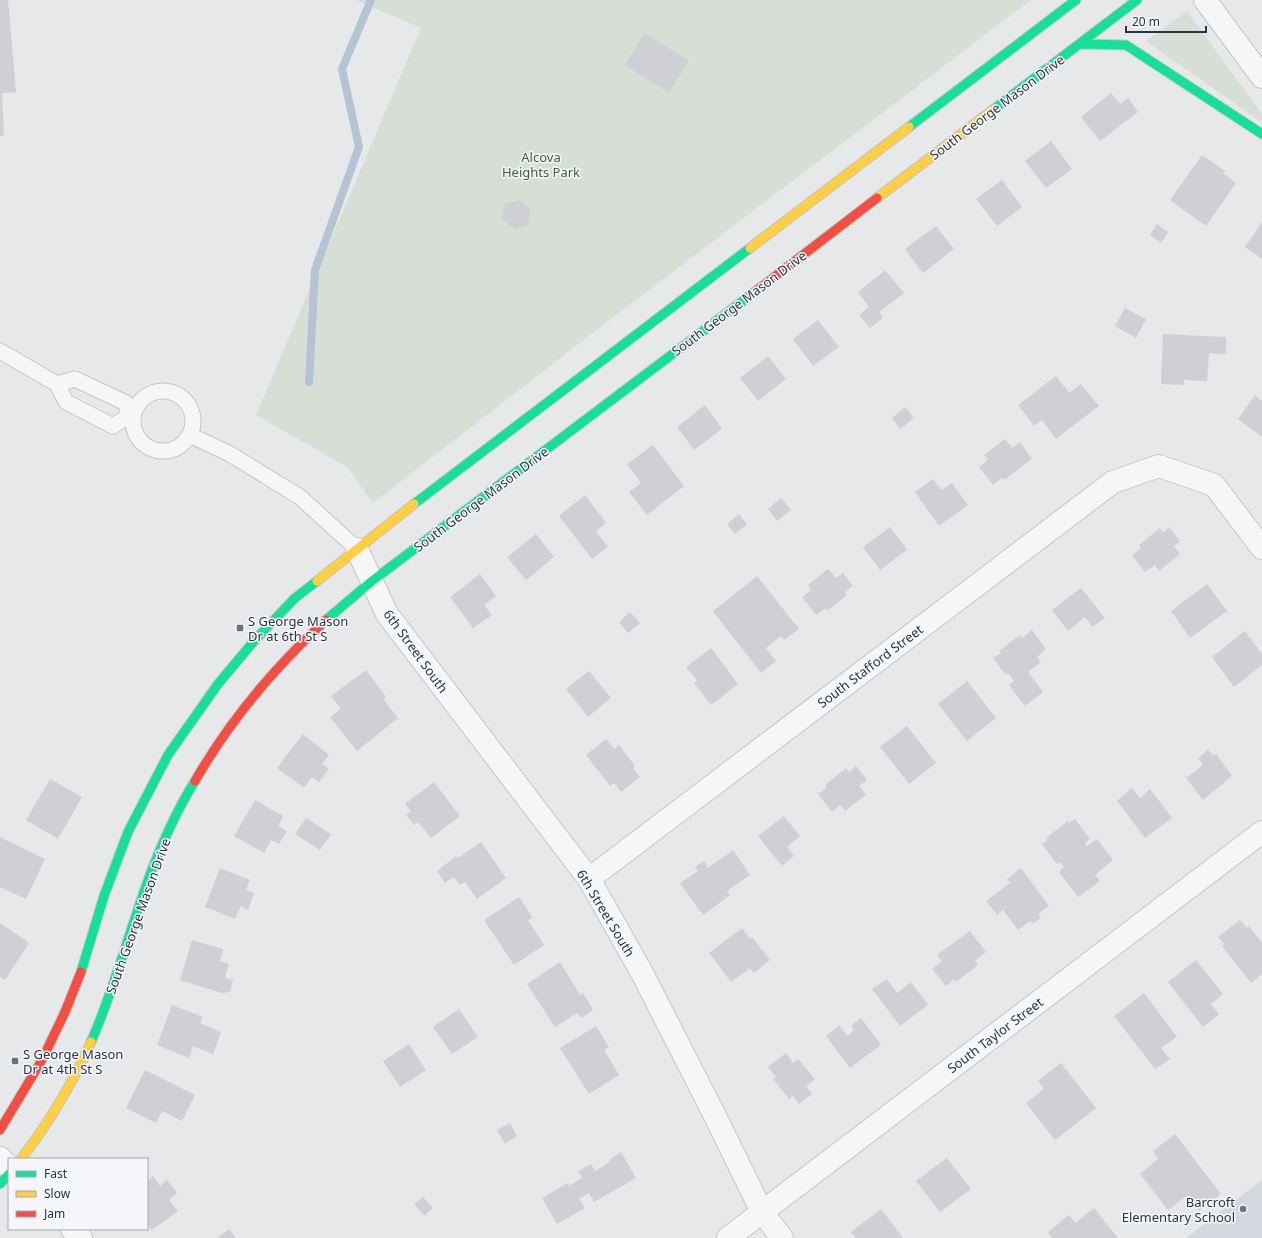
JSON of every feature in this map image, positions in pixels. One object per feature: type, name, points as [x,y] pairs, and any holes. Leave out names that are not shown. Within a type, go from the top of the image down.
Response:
[{"type":"main road","points":[[0,1130],[5,1124],[42,1060],[65,1012],[85,961],[104,896],[128,832],[168,755],[218,684],[255,640],[295,598],[357,549],[1076,0]]},
{"type":"main road","name":"South George Mason Drive","points":[[22,1158],[34,1143],[60,1102],[95,1034],[112,992],[146,888],[169,830],[196,778],[228,729],[273,674],[321,624],[372,581],[1137,0]]},
{"type":"main road","points":[[1080,44],[1126,45],[1262,134]]},
{"type":"main road","points":[[0,1184],[8,1175]]},
{"type":"street","points":[[1205,0],[1262,76]]},
{"type":"street","name":"South Stafford Street","points":[[589,879],[1113,482],[1159,466],[1214,485],[1262,548]]},
{"type":"street","name":"6th Street South","points":[[357,549],[387,614],[589,879],[642,973],[762,1212],[782,1238]]},
{"type":"street","name":"South Taylor Street","points":[[728,1238],[1262,832]]},
{"type":"street","points":[[0,1158],[8,1166]]},
{"type":"street","points":[[73,1230],[81,1238]]},
{"type":"lane","points":[[0,351],[56,384],[66,402],[114,426],[130,417],[140,400],[148,394],[157,390],[167,390],[176,393],[184,399],[190,407],[193,416],[193,426],[190,435],[184,443],[177,448],[168,451],[154,450],[142,443],[136,436],[133,427],[130,417],[126,403],[75,379],[56,384]]},
{"type":"lane","points":[[190,435],[230,454],[300,497],[357,549]]},
{"type":"shaded area","name":"Barcroft Elementary School","points":[[1262,1180],[1262,1238],[1186,1238]]},
{"type":"green space","name":"Alcova Heights Park","points":[[356,0],[1031,0],[608,321],[373,503],[347,467],[256,415],[421,28]]},
{"type":"green space","points":[[1187,11],[1262,114],[1261,122],[1146,41]]},
{"type":"building","points":[[0,0],[8,0],[16,92],[2,93],[4,135],[0,136]]},
{"type":"building","points":[[644,33],[689,61],[669,93],[625,65]]},
{"type":"building","points":[[1111,93],[1120,104],[1128,98],[1138,112],[1100,141],[1081,117]]},
{"type":"building","points":[[1051,141],[1072,169],[1046,188],[1025,161]]},
{"type":"building","points":[[1202,155],[1225,171],[1223,173],[1236,183],[1206,226],[1170,200]]},
{"type":"building","points":[[1002,180],[1022,207],[997,226],[976,199]]},
{"type":"building","points":[[520,200],[530,209],[528,225],[515,229],[502,219],[505,204]]},
{"type":"building","points":[[1262,222],[1262,259],[1245,247]]},
{"type":"building","points":[[1157,224],[1168,232],[1161,243],[1150,235]]},
{"type":"building","points":[[936,226],[954,249],[923,273],[905,249]]},
{"type":"building","points":[[885,270],[904,293],[879,312],[883,318],[870,328],[859,315],[869,307],[858,292]]},
{"type":"building","points":[[1125,308],[1146,319],[1136,338],[1115,326]]},
{"type":"building","points":[[818,320],[839,347],[813,366],[793,339]]},
{"type":"building","points":[[1163,334],[1226,337],[1226,354],[1209,353],[1207,381],[1184,380],[1184,385],[1161,384]]},
{"type":"building","points":[[768,356],[786,379],[758,401],[740,378]]},
{"type":"building","points":[[1056,376],[1069,393],[1081,384],[1099,406],[1056,439],[1042,420],[1034,426],[1018,405]]},
{"type":"building","points":[[1255,395],[1262,401],[1262,437],[1238,419]]},
{"type":"building","points":[[705,405],[722,429],[694,450],[677,427]]},
{"type":"building","points":[[905,407],[914,418],[900,429],[892,418]]},
{"type":"building","points":[[1005,439],[1012,448],[1020,442],[1032,459],[1004,480],[1002,478],[993,485],[979,467],[988,460],[984,455]]},
{"type":"building","points":[[653,445],[684,486],[647,515],[629,492],[641,483],[627,464]]},
{"type":"building","points":[[933,479],[941,490],[952,483],[968,505],[939,526],[915,492]]},
{"type":"building","points":[[585,495],[606,523],[596,531],[608,547],[592,559],[559,516]]},
{"type":"building","points":[[781,498],[791,510],[777,521],[768,509]]},
{"type":"building","points":[[739,514],[747,524],[735,534],[727,524]]},
{"type":"building","points":[[890,527],[907,550],[880,570],[863,547]]},
{"type":"building","points":[[1169,527],[1180,541],[1174,546],[1180,554],[1159,571],[1155,565],[1145,572],[1132,555],[1141,548],[1139,545],[1160,528],[1163,533]]},
{"type":"building","points":[[536,534],[554,557],[526,580],[507,557]]},
{"type":"building","points":[[828,569],[836,578],[843,573],[853,586],[845,592],[847,595],[827,611],[826,608],[816,615],[802,597],[811,590],[808,585]]},
{"type":"building","points":[[480,574],[496,596],[484,605],[492,615],[473,628],[450,597]]},
{"type":"building","points":[[757,576],[799,629],[784,640],[781,636],[766,648],[776,661],[761,673],[713,611]]},
{"type":"building","points":[[1207,584],[1227,611],[1190,638],[1171,611]]},
{"type":"building","points":[[1081,588],[1105,618],[1092,627],[1085,617],[1068,631],[1052,610]]},
{"type":"building","points":[[630,612],[640,623],[628,633],[619,622]]},
{"type":"building","points":[[1032,630],[1046,649],[1037,657],[1041,662],[1028,672],[1043,692],[1025,706],[1009,685],[1014,681],[1008,673],[1006,675],[993,658],[1001,653],[999,651],[1020,635],[1022,638]]},
{"type":"building","points":[[1245,631],[1262,654],[1262,665],[1234,687],[1212,657]]},
{"type":"building","points":[[711,648],[738,684],[711,705],[694,683],[697,680],[686,667]]},
{"type":"building","points":[[366,670],[386,697],[383,699],[398,718],[357,751],[330,717],[341,709],[331,696]]},
{"type":"building","points":[[589,671],[611,698],[588,717],[566,689]]},
{"type":"building","points":[[967,681],[996,718],[967,741],[938,704]]},
{"type":"building","points":[[907,726],[936,763],[909,784],[880,747]]},
{"type":"building","points":[[303,734],[329,755],[322,764],[329,769],[319,782],[312,777],[304,788],[277,768]]},
{"type":"building","points":[[606,739],[614,749],[619,745],[635,766],[633,768],[640,777],[621,792],[614,783],[610,786],[586,755]]},
{"type":"building","points":[[1208,750],[1214,756],[1216,754],[1232,776],[1203,800],[1186,778],[1203,765],[1198,758]]},
{"type":"building","points":[[856,766],[867,780],[859,786],[866,795],[845,811],[840,805],[832,812],[818,794],[827,787],[825,785],[846,768],[849,772]]},
{"type":"building","points":[[50,779],[82,797],[58,839],[26,820]]},
{"type":"building","points":[[434,782],[460,816],[431,838],[418,822],[414,825],[406,815],[411,811],[405,804]]},
{"type":"building","points":[[1132,788],[1140,798],[1150,789],[1172,818],[1145,838],[1117,801]]},
{"type":"building","points":[[255,800],[283,816],[278,826],[287,831],[279,844],[271,840],[264,853],[234,836]]},
{"type":"building","points":[[784,816],[800,836],[787,847],[794,856],[782,866],[758,836]]},
{"type":"building","points":[[306,818],[331,834],[320,850],[295,834]]},
{"type":"building","points":[[1075,819],[1090,839],[1085,843],[1087,846],[1097,839],[1113,860],[1095,875],[1100,881],[1078,897],[1059,872],[1064,867],[1060,862],[1057,864],[1042,844],[1048,840],[1046,838],[1068,821],[1069,823]]},
{"type":"building","points":[[0,837],[45,859],[26,899],[0,887]]},
{"type":"building","points":[[481,842],[506,878],[477,899],[465,882],[460,885],[454,877],[445,883],[437,871],[456,856],[458,858]]},
{"type":"building","points":[[733,850],[750,875],[727,891],[730,895],[703,915],[680,883],[698,871],[695,867],[704,861],[708,868]]},
{"type":"building","points":[[220,868],[250,880],[246,890],[254,893],[248,910],[241,906],[235,919],[205,907]]},
{"type":"building","points":[[1021,868],[1049,906],[1038,914],[1041,918],[1032,924],[1030,921],[1018,930],[1003,910],[997,915],[986,901],[1010,883],[1007,879]]},
{"type":"building","points":[[519,897],[533,918],[528,920],[544,945],[514,965],[484,920]]},
{"type":"building","points":[[1240,920],[1247,928],[1249,926],[1262,943],[1262,974],[1251,983],[1222,946],[1224,944],[1218,937]]},
{"type":"building","points":[[0,923],[29,943],[5,980],[0,977]]},
{"type":"building","points":[[742,928],[750,939],[752,937],[770,960],[754,973],[750,968],[731,982],[709,953]]},
{"type":"building","points":[[970,931],[986,952],[975,961],[978,965],[956,982],[954,979],[946,986],[932,969],[942,961],[937,955]]},
{"type":"building","points":[[192,940],[223,949],[220,961],[229,964],[225,978],[233,980],[230,992],[221,993],[180,980]]},
{"type":"building","points":[[1196,960],[1223,994],[1211,1004],[1219,1014],[1203,1027],[1168,982]]},
{"type":"building","points":[[560,962],[580,995],[583,993],[593,1010],[581,1018],[577,1013],[555,1027],[527,984]]},
{"type":"building","points":[[887,979],[897,993],[911,982],[928,1005],[900,1026],[872,989]]},
{"type":"building","points":[[1144,993],[1177,1037],[1161,1048],[1170,1059],[1155,1069],[1114,1016]]},
{"type":"building","points":[[172,1005],[203,1017],[200,1023],[221,1032],[213,1054],[193,1046],[189,1058],[157,1045]]},
{"type":"building","points":[[459,1009],[478,1037],[452,1054],[433,1027]]},
{"type":"building","points":[[861,1018],[881,1045],[850,1068],[826,1036],[839,1025],[847,1036],[854,1031],[851,1026]]},
{"type":"building","points":[[596,1026],[609,1047],[604,1050],[619,1075],[589,1094],[560,1048]]},
{"type":"building","points":[[409,1044],[426,1070],[400,1087],[383,1061]]},
{"type":"building","points":[[786,1053],[793,1063],[798,1059],[815,1079],[806,1086],[812,1094],[799,1104],[793,1096],[789,1099],[773,1079],[776,1077],[768,1067]]},
{"type":"building","points":[[1061,1063],[1096,1108],[1055,1140],[1026,1103],[1044,1089],[1038,1081]]},
{"type":"building","points":[[145,1070],[195,1095],[182,1121],[162,1111],[156,1123],[126,1108]]},
{"type":"building","points":[[510,1123],[517,1136],[505,1144],[497,1130]]},
{"type":"building","points":[[1175,1134],[1221,1194],[1199,1211],[1188,1195],[1168,1210],[1140,1174],[1158,1159],[1153,1151]]},
{"type":"building","points":[[621,1152],[636,1178],[594,1202],[589,1193],[579,1199],[585,1208],[557,1224],[542,1198],[568,1183],[569,1186],[582,1178],[578,1171],[591,1164],[595,1171],[610,1162],[609,1160]]},
{"type":"building","points":[[947,1158],[971,1189],[940,1212],[916,1181]]},
{"type":"building","points":[[153,1176],[160,1186],[167,1180],[177,1193],[169,1200],[178,1211],[152,1230],[148,1225],[148,1180]]},
{"type":"building","points":[[423,1197],[433,1208],[424,1216],[414,1204]]},
{"type":"building","points":[[1094,1208],[1118,1238],[1052,1238],[1048,1232],[1069,1215],[1075,1223]]},
{"type":"building","points":[[881,1209],[903,1238],[856,1238],[851,1232]]},
{"type":"building","points":[[229,1229],[236,1238],[217,1238]]},
{"type":"waterway","points":[[309,382],[315,270],[359,147],[342,69],[371,0]]},
{"type":"traffic: fast","points":[[909,127],[1076,0]]},
{"type":"traffic: fast","points":[[994,109],[1137,0]]},
{"type":"traffic: fast","points":[[1080,44],[1126,45],[1262,134]]},
{"type":"traffic: fast","points":[[414,504],[750,248]]},
{"type":"traffic: fast","points":[[326,620],[372,581],[756,291]]},
{"type":"traffic: fast","points":[[81,972],[104,896],[128,832],[168,755],[218,684],[255,640],[295,598],[317,581]]},
{"type":"traffic: fast","points":[[91,1042],[113,985],[155,861],[173,820],[195,781]]},
{"type":"traffic: fast","points":[[0,1184],[8,1175]]},
{"type":"traffic: slow","points":[[877,198],[994,109]]},
{"type":"traffic: slow","points":[[750,248],[909,127]]},
{"type":"traffic: slow","points":[[317,581],[414,504]]},
{"type":"traffic: slow","points":[[22,1158],[59,1103],[91,1042]]},
{"type":"traffic: jam","points":[[756,291],[877,198]]},
{"type":"traffic: jam","points":[[195,781],[223,737],[254,696],[289,656],[326,620]]},
{"type":"traffic: jam","points":[[0,1130],[42,1060],[65,1012],[81,972]]},
{"type":"place","name":"S George Mason Dr at 6th St S","points":[[240,628]]},
{"type":"place","name":"S George Mason Dr at 4th St S","points":[[15,1061]]},
{"type":"place","name":"Barcroft Elementary School","points":[[1243,1209]]}]
